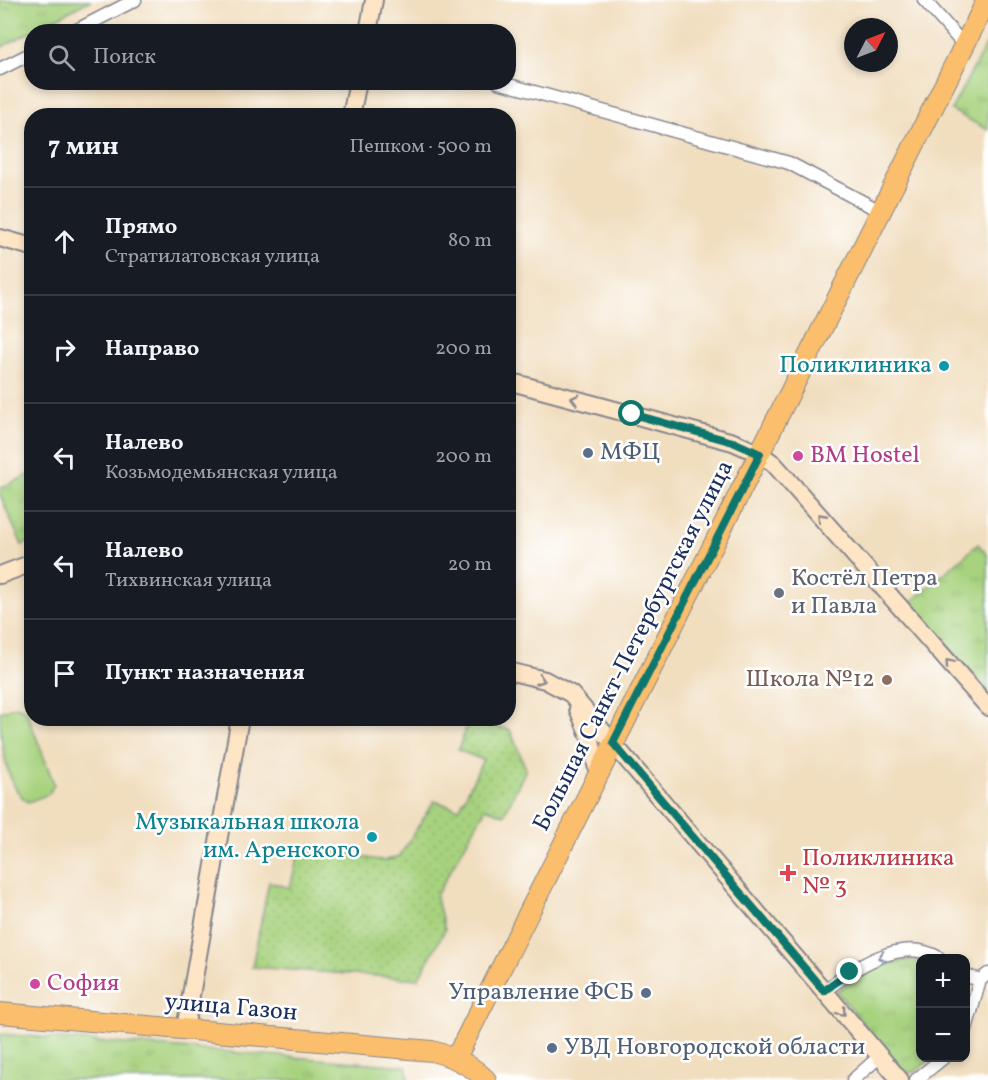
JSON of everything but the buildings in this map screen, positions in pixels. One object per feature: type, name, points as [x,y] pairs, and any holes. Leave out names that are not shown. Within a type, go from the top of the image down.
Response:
[{"type":"main road","name":"Большая Санкт-Петербургская улица","points":[[456,1058],[987,0]]},
{"type":"main road","name":"улица Газон","points":[[0,1012],[432,1051],[456,1058],[476,1070],[486,1080]]},
{"type":"street","points":[[88,24],[135,0]]},
{"type":"street","points":[[370,24],[374,0]]},
{"type":"street","points":[[924,0],[964,45]]},
{"type":"street","points":[[0,69],[24,57]]},
{"type":"street","points":[[516,87],[789,163],[880,211]]},
{"type":"street","points":[[353,108],[356,90]]},
{"type":"street","points":[[0,238],[24,245]]},
{"type":"street","points":[[516,383],[733,442],[760,454],[774,464],[988,707]]},
{"type":"street","points":[[0,574],[24,566]]},
{"type":"street","points":[[516,672],[545,680],[571,694],[900,1080]]},
{"type":"street","points":[[571,694],[591,740],[598,774]]},
{"type":"street","points":[[185,1029],[239,726]]},
{"type":"street","points":[[824,991],[850,972],[889,955],[914,952],[922,954]]},
{"type":"street","points":[[970,1017],[984,977]]},
{"type":"street","points":[[853,1080],[879,1057]]},
{"type":"street","points":[[916,1080],[938,1062]]},
{"type":"green space","points":[[0,0],[91,0],[46,24],[24,24],[24,35],[0,48]]},
{"type":"green space","points":[[988,41],[988,130],[951,110]]},
{"type":"green space","points":[[24,477],[24,544],[22,545],[0,495],[0,488]]},
{"type":"green space","points":[[978,544],[988,556],[988,692],[910,603]]},
{"type":"green space","points":[[16,706],[24,709],[24,726],[32,726],[54,784],[49,794],[28,802],[14,785],[5,761],[0,712]]},
{"type":"green space","points":[[467,726],[494,726],[510,730],[526,769],[504,815],[486,808],[436,896],[445,930],[418,979],[252,967],[269,882],[290,888],[300,846],[384,861],[400,856],[434,801],[459,809],[483,760],[458,750]]},
{"type":"green space","points":[[907,960],[916,961],[916,1062],[927,1062],[916,1071],[906,1074],[836,991],[872,968]]},
{"type":"green space","points":[[0,1034],[406,1066],[409,1080],[0,1080]]},
{"type":"place","name":"Поликлиника","points":[[944,366]]},
{"type":"place","name":"МФЦ","points":[[588,453]]},
{"type":"place","name":"BM Hostel","points":[[798,456]]},
{"type":"place","name":"Костёл Петра и Павла","points":[[779,593]]},
{"type":"place","name":"Школа №12","points":[[887,680]]},
{"type":"place","name":"Музыкальная школа им. Аренского","points":[[372,837]]},
{"type":"place","name":"Поликлиника № 3","points":[[788,873]]},
{"type":"place","name":"София","points":[[35,984]]},
{"type":"place","name":"Управление ФСБ","points":[[646,993]]},
{"type":"place","name":"УВД Новгородской области","points":[[552,1048]]},
{"type":"route","points":[[632,414],[733,442],[760,454],[613,743],[824,991],[850,972]]}]
